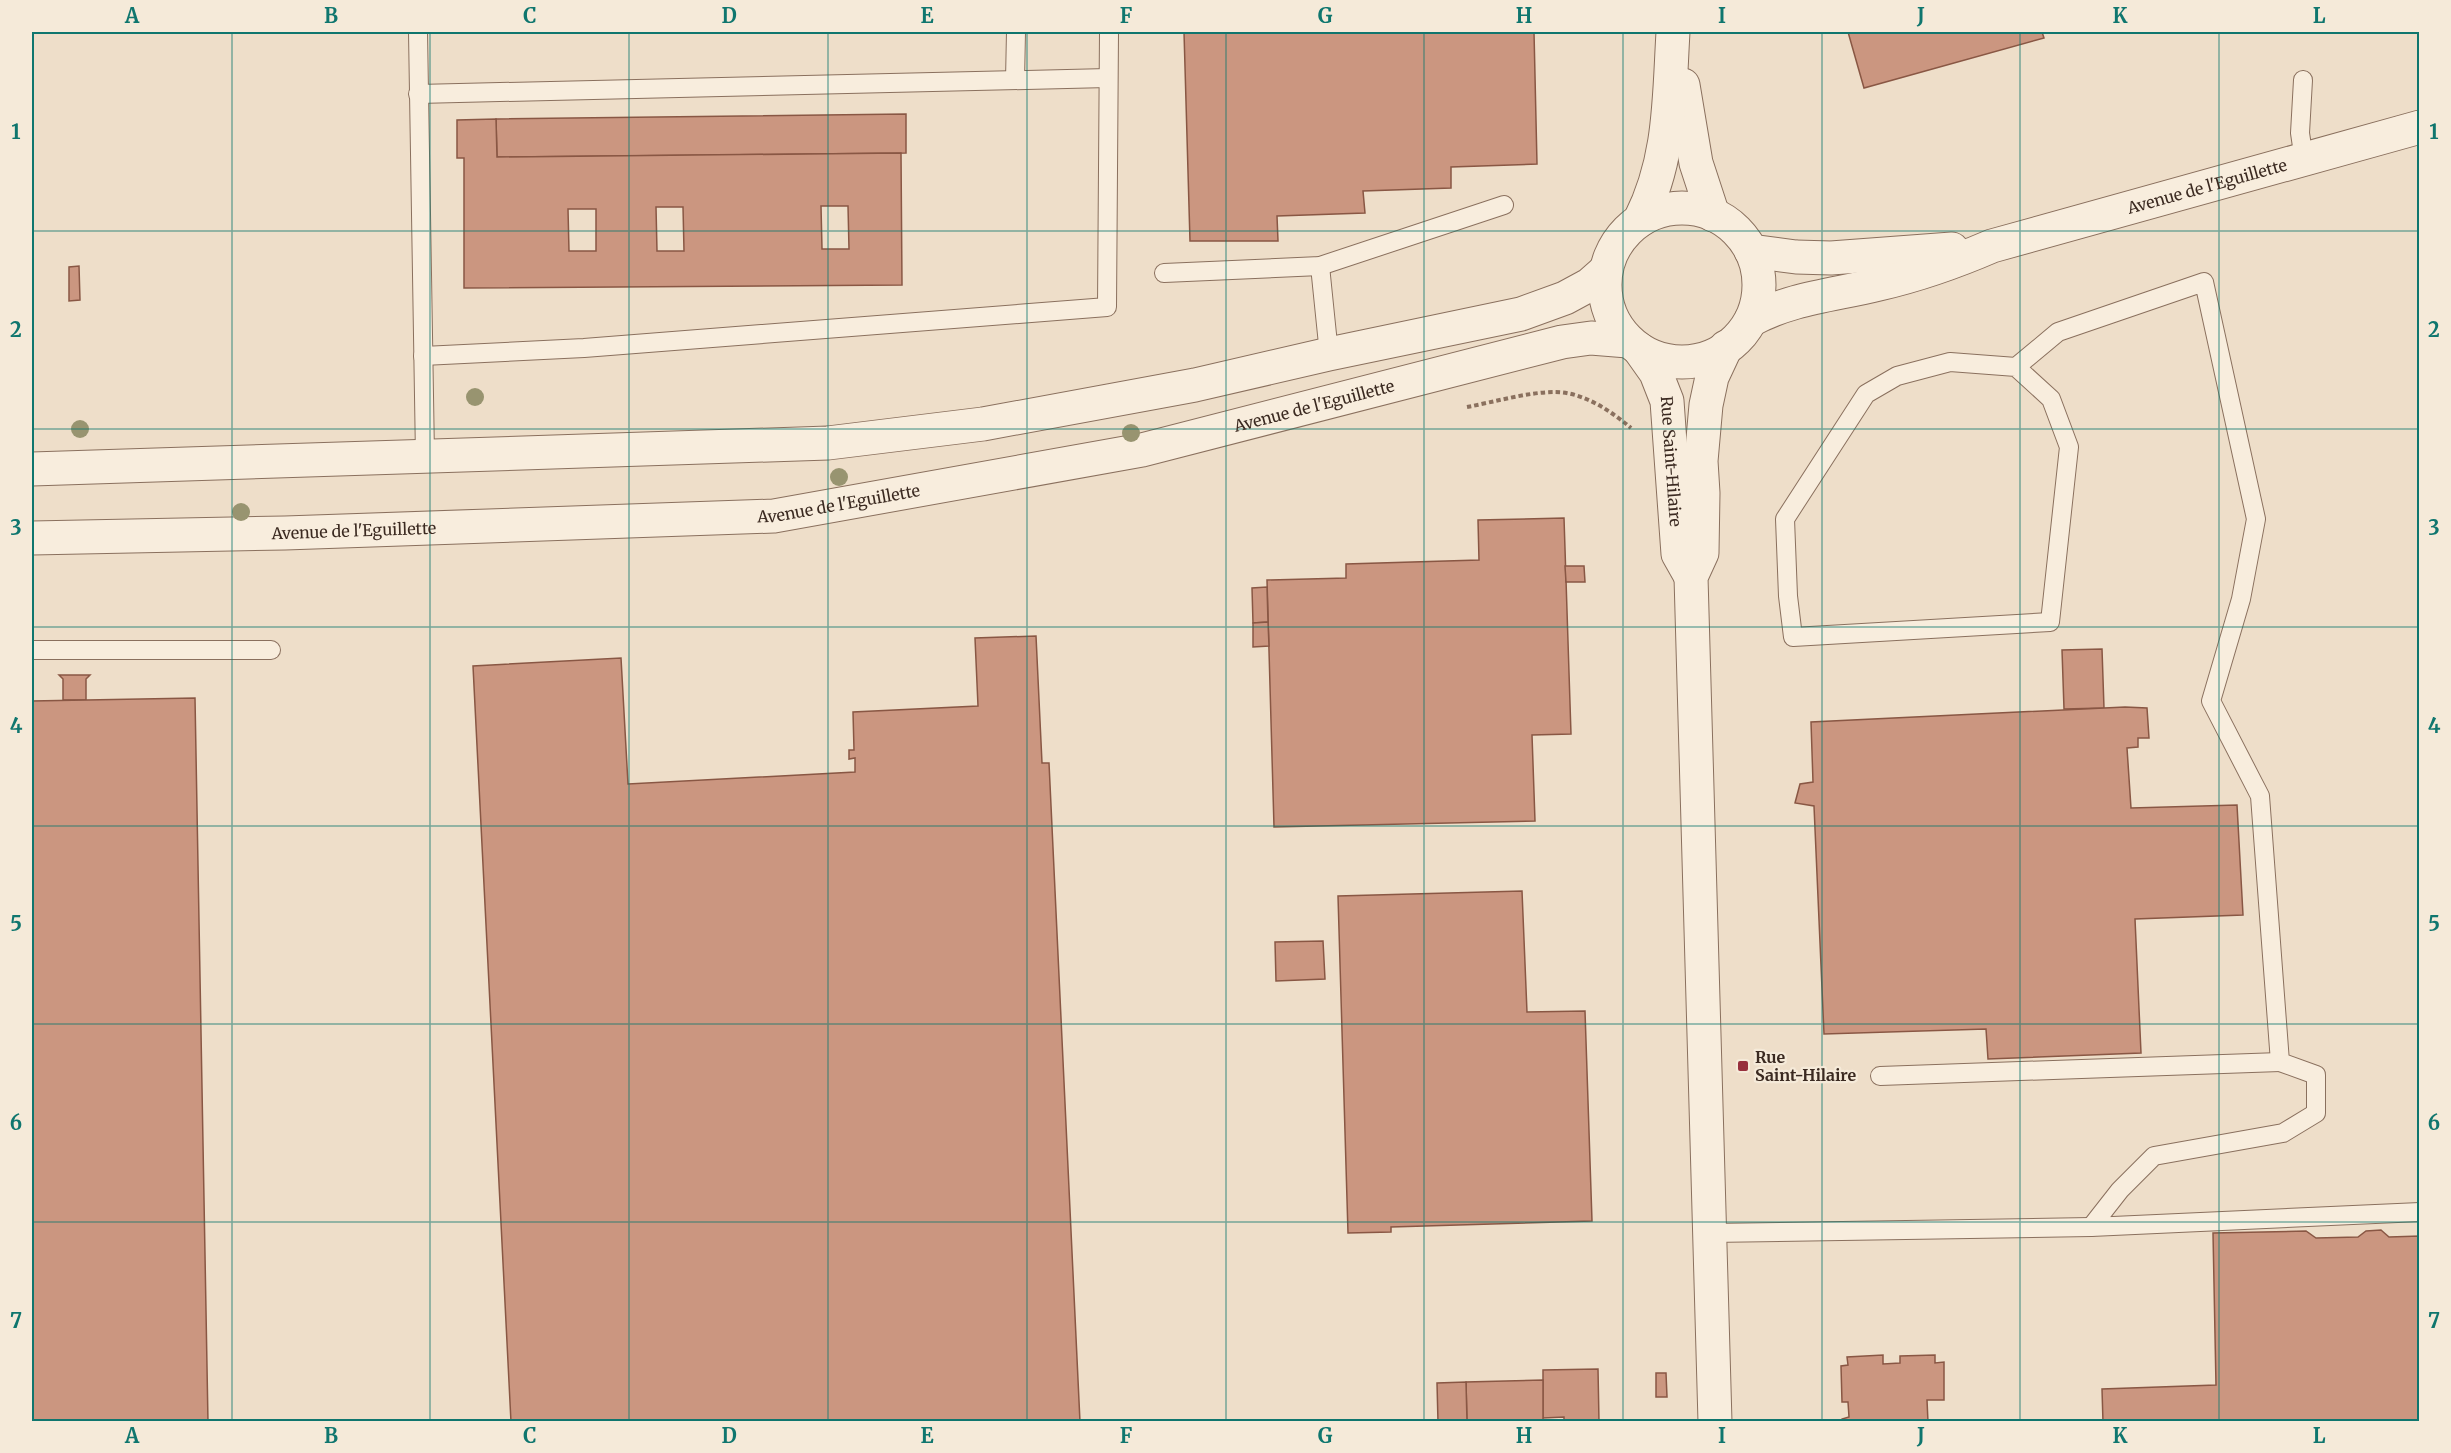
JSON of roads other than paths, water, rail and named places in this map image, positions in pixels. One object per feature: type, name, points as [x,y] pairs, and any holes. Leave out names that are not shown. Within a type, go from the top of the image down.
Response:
[{"type":"street","points":[[1674,32],[1696,163],[1713,215]]},
{"type":"street","points":[[1640,220],[1657,181],[1666,141],[1674,32]]},
{"type":"street","name":"Avenue de l'Eguillette","points":[[1751,320],[1785,304],[1878,284],[1941,267],[1992,246],[2420,127]]},
{"type":"street","points":[[1689,208],[1713,215],[1728,224],[1741,236],[1751,251],[1759,280],[1758,300],[1751,320],[1738,338],[1720,352],[1698,360],[1675,362],[1656,357],[1633,345],[1614,322],[1605,287],[1606,270],[1612,251],[1624,234],[1640,220],[1663,210],[1689,208]]},
{"type":"street","name":"Avenue de l'Eguillette","points":[[1751,251],[1796,257],[1831,258],[1992,246]]},
{"type":"street","points":[[32,469],[828,443],[994,422],[1195,385],[1540,309],[1581,289],[1606,270]]},
{"type":"street","name":"Avenue de l'Eguillette","points":[[32,538],[297,532],[774,516],[1142,450],[1562,342],[1591,338],[1633,345]]},
{"type":"street","name":"Rue Saint-Hilaire","points":[[1633,345],[1656,373],[1667,401],[1678,554],[1691,577]]},
{"type":"street","name":"Rue Saint-Hilaire","points":[[1715,1422],[1691,577],[1702,553],[1701,461],[1706,405],[1712,377],[1726,347]]},
{"type":"lane","points":[[418,32],[425,456]]},
{"type":"lane","points":[[1015,80],[1016,32]]},
{"type":"lane","points":[[423,356],[584,348],[1107,307],[1109,32]]},
{"type":"lane","points":[[418,94],[1108,78]]},
{"type":"lane","points":[[2303,80],[2300,134],[2304,160]]},
{"type":"lane","points":[[1164,273],[1320,266],[1504,205]]},
{"type":"lane","points":[[1320,266],[1329,354]]},
{"type":"lane","points":[[2016,367],[2051,399],[2069,447],[2050,622],[1793,636],[1788,596],[1785,519],[1866,394],[1897,376],[1950,362],[2016,367],[2058,332],[2204,282],[2256,519],[2241,599],[2211,701],[2260,796],[2280,1062]]},
{"type":"lane","points":[[32,650],[271,650]]},
{"type":"lane","points":[[1880,1076],[2280,1062],[2316,1075],[2316,1113],[2283,1133],[2154,1156],[2120,1190],[2091,1227]]},
{"type":"lane","points":[[1710,1233],[2091,1227],[2420,1212]]},
{"type":"place","name":"Rue Saint-Hilaire","points":[[1743,1066]]}]
